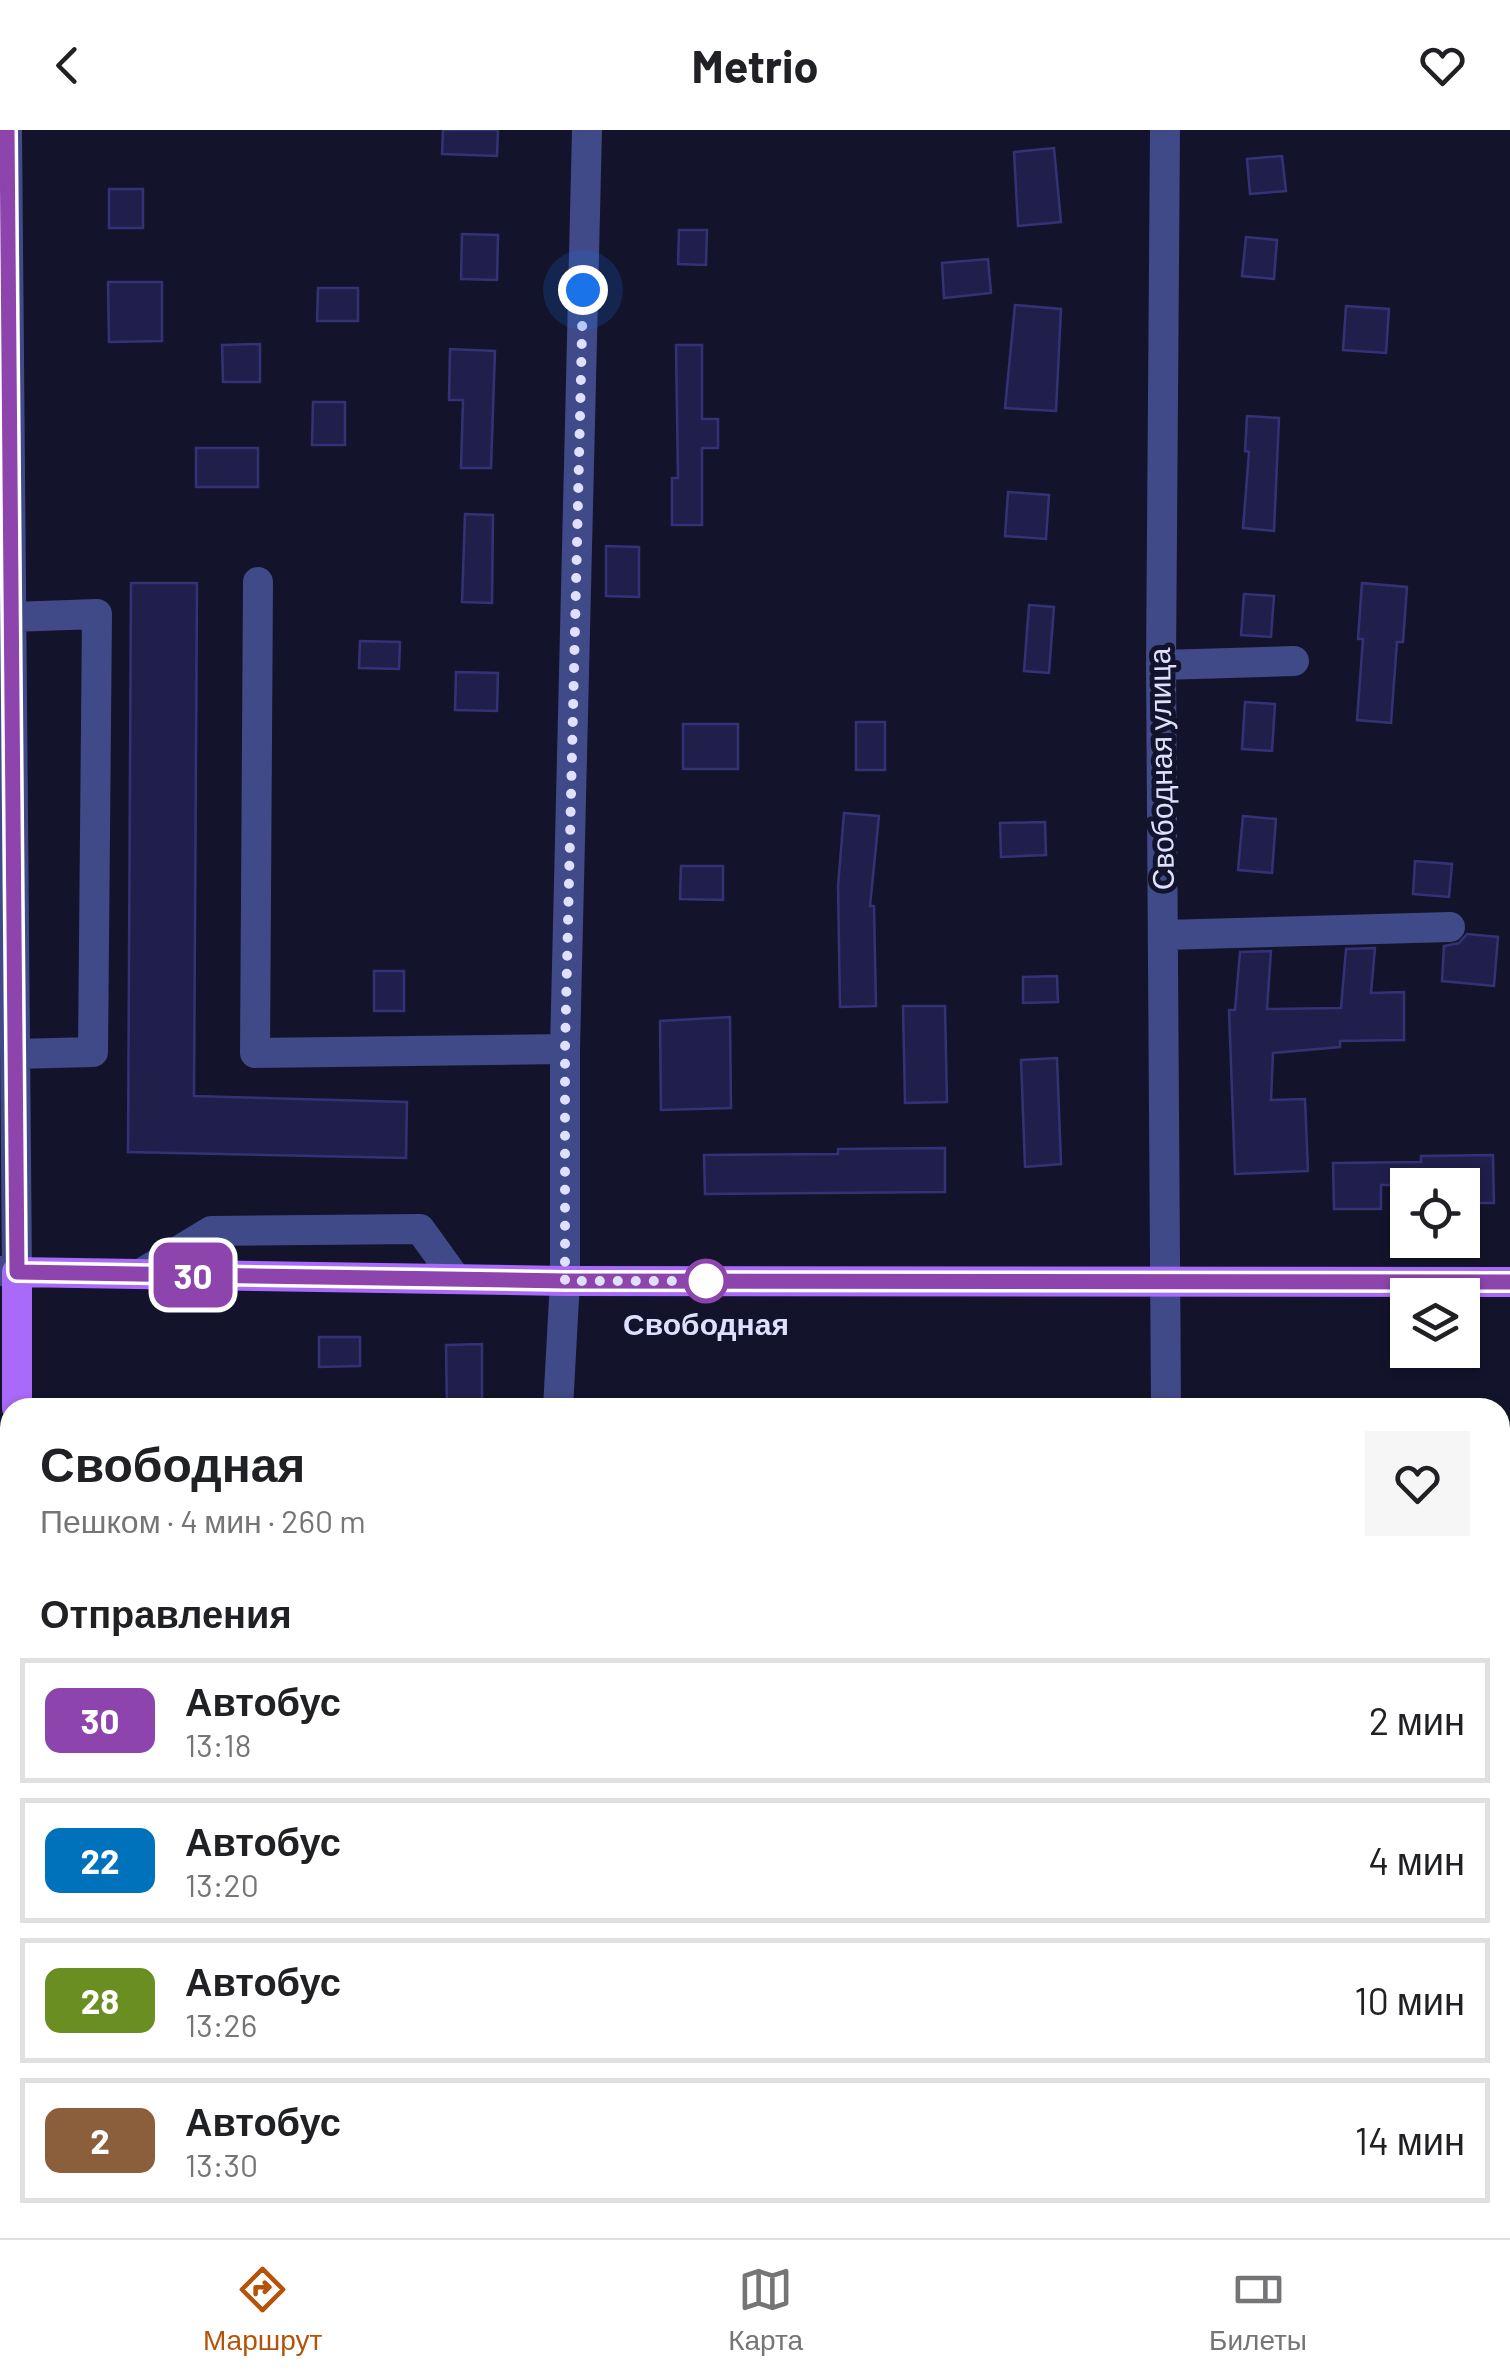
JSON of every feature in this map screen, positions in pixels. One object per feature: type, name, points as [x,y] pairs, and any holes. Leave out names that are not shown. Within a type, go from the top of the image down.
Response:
[{"type":"main road","points":[[15,1398],[9,1271],[565,1281],[1510,1282]]},
{"type":"street","points":[[7,130],[16,1054],[9,1271]]},
{"type":"street","points":[[559,1398],[565,1281],[565,1049],[587,130]]},
{"type":"street","name":"Свободная улица","points":[[1165,130],[1161,665],[1166,1398]]},
{"type":"street","points":[[258,582],[255,1053],[565,1049]]},
{"type":"street","points":[[12,618],[97,614],[93,1052],[16,1054]]},
{"type":"street","points":[[1161,665],[1294,661]]},
{"type":"street","points":[[1164,935],[1450,926]]},
{"type":"street","points":[[140,1274],[211,1231],[420,1229],[456,1279]]},
{"type":"building","points":[[443,130],[498,130],[497,156],[442,154]]},
{"type":"building","points":[[1054,148],[1061,222],[1018,226],[1014,152]]},
{"type":"building","points":[[1282,156],[1286,191],[1250,194],[1247,159]]},
{"type":"building","points":[[109,189],[143,189],[143,228],[109,228]]},
{"type":"building","points":[[679,230],[707,230],[706,265],[678,264]]},
{"type":"building","points":[[462,234],[498,235],[497,280],[461,279]]},
{"type":"building","points":[[1246,237],[1277,240],[1274,279],[1242,276]]},
{"type":"building","points":[[988,259],[991,293],[944,298],[942,263]]},
{"type":"building","points":[[108,282],[162,282],[162,341],[109,342]]},
{"type":"building","points":[[318,288],[358,288],[358,321],[317,321]]},
{"type":"building","points":[[1015,305],[1061,309],[1056,411],[1005,408]]},
{"type":"building","points":[[1346,306],[1389,309],[1386,353],[1343,350]]},
{"type":"building","points":[[260,344],[260,382],[223,382],[222,345]]},
{"type":"building","points":[[676,345],[702,345],[702,419],[718,419],[718,448],[702,448],[702,525],[672,525],[672,478],[678,478]]},
{"type":"building","points":[[450,349],[495,351],[491,468],[461,468],[463,400],[449,400]]},
{"type":"building","points":[[313,402],[345,402],[345,445],[312,445]]},
{"type":"building","points":[[1247,416],[1279,418],[1274,531],[1243,528],[1249,452],[1245,451]]},
{"type":"building","points":[[196,448],[258,448],[258,487],[196,487]]},
{"type":"building","points":[[1008,492],[1049,495],[1046,539],[1005,536]]},
{"type":"building","points":[[465,514],[493,515],[492,603],[462,602]]},
{"type":"building","points":[[606,546],[639,547],[639,597],[606,596]]},
{"type":"building","points":[[131,583],[197,583],[194,1096],[407,1102],[406,1158],[128,1152]]},
{"type":"building","points":[[1362,583],[1407,587],[1403,642],[1397,642],[1391,723],[1357,720],[1363,639],[1358,639]]},
{"type":"building","points":[[1244,594],[1274,596],[1271,637],[1241,635]]},
{"type":"building","points":[[1029,605],[1054,607],[1049,673],[1024,671]]},
{"type":"building","points":[[360,641],[400,642],[399,669],[359,668]]},
{"type":"building","points":[[456,672],[498,673],[497,711],[455,710]]},
{"type":"building","points":[[1245,702],[1275,704],[1272,751],[1242,749]]},
{"type":"building","points":[[856,722],[885,722],[885,770],[856,770]]},
{"type":"building","points":[[683,724],[738,724],[738,769],[683,769]]},
{"type":"building","points":[[844,813],[879,816],[870,906],[874,906],[876,1006],[840,1007],[838,886]]},
{"type":"building","points":[[1243,816],[1276,819],[1272,873],[1238,870]]},
{"type":"building","points":[[1045,822],[1046,855],[1001,857],[1000,823]]},
{"type":"building","points":[[1415,861],[1452,864],[1449,897],[1413,894]]},
{"type":"building","points":[[681,866],[723,866],[723,900],[680,899]]},
{"type":"building","points":[[1467,934],[1498,937],[1494,986],[1442,981],[1444,946],[1459,943]]},
{"type":"building","points":[[1375,948],[1371,993],[1404,992],[1404,1040],[1340,1041],[1340,1047],[1273,1053],[1271,1100],[1305,1099],[1308,1171],[1235,1174],[1229,1010],[1235,1010],[1240,952],[1271,951],[1267,1009],[1341,1008],[1346,949]]},
{"type":"building","points":[[374,971],[404,971],[404,1011],[374,1011]]},
{"type":"building","points":[[1057,976],[1058,1002],[1023,1003],[1023,977]]},
{"type":"building","points":[[903,1006],[945,1006],[947,1102],[905,1103]]},
{"type":"building","points":[[730,1017],[731,1108],[661,1110],[660,1021]]},
{"type":"building","points":[[1057,1058],[1061,1164],[1025,1167],[1021,1060]]},
{"type":"building","points":[[945,1148],[945,1192],[705,1194],[704,1155]]},
{"type":"building","points":[[1493,1155],[1494,1203],[1480,1203],[1480,1168],[1390,1168],[1390,1185],[1381,1185],[1381,1209],[1334,1209],[1333,1163],[1421,1162],[1421,1156]]},
{"type":"building","points":[[319,1337],[360,1337],[360,1366],[319,1367]]},
{"type":"building","points":[[482,1344],[482,1398],[447,1398],[446,1345]]},
{"type":"bus line","name":"30","points":[[7,130],[17,1272],[565,1281],[1510,1282]]},
{"type":"place","name":"Свободная","points":[[706,1281]]},
{"type":"route","points":[[583,290],[565,1049],[565,1281],[715,1281],[706,1281]]}]
